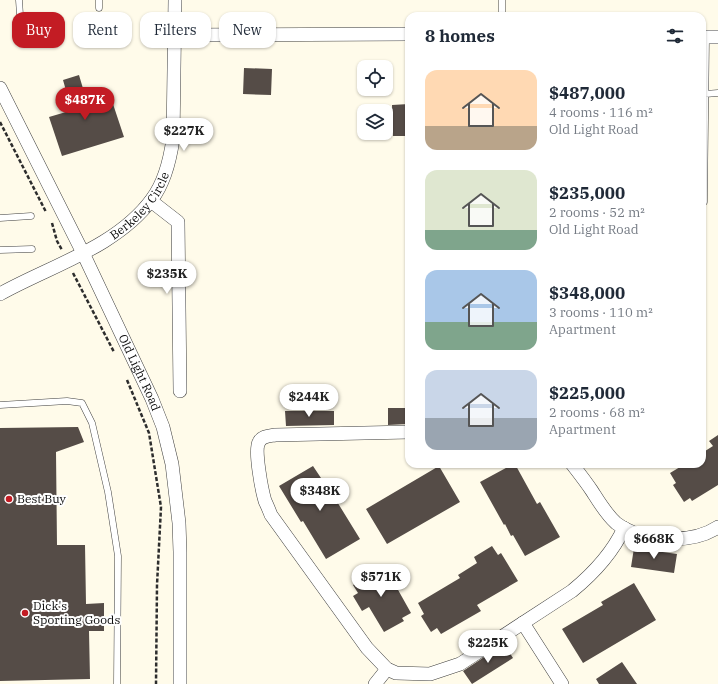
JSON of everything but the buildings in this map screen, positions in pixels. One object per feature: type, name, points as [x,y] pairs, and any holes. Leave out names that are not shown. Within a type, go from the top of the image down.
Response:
[{"type":"street","name":"Berkeley Circle","points":[[175,0],[175,12]]},
{"type":"street","points":[[211,35],[405,34]]},
{"type":"street","name":"Berkeley Circle","points":[[0,294],[83,253],[120,231],[151,201],[170,161],[174,121],[176,48]]},
{"type":"street","name":"Old Light Road","points":[[0,88],[83,253],[152,399],[162,427],[172,464],[177,493],[180,552],[180,684]]},
{"type":"street","points":[[151,201],[178,222],[180,391]]},
{"type":"street","points":[[405,432],[275,435],[264,437],[259,441],[256,448],[261,484],[271,515],[367,648],[387,669],[396,673],[417,675],[430,674],[460,664],[572,591],[588,578],[601,564],[624,528]]},
{"type":"street","points":[[575,468],[603,509],[616,522],[629,531],[652,536],[687,539],[701,535],[718,527]]},
{"type":"street","points":[[523,623],[562,684]]},
{"type":"street","points":[[375,684],[387,669]]},
{"type":"street","points":[[387,669],[387,684]]},
{"type":"lane","points":[[19,0],[20,12]]},
{"type":"lane","points":[[99,0],[99,8]]},
{"type":"lane","points":[[502,0],[502,12]]},
{"type":"lane","points":[[709,37],[706,94],[718,93]]},
{"type":"lane","points":[[0,218],[31,216]]},
{"type":"lane","points":[[0,250],[32,249]]},
{"type":"lane","points":[[0,405],[67,401],[82,403],[92,423],[108,492],[118,556],[118,684]]},
{"type":"path","points":[[0,122],[53,226],[57,241],[116,356]]},
{"type":"path","points":[[126,376],[149,433],[161,507],[157,585],[156,684]]},
{"type":"place","name":"Best Buy","points":[[9,499]]},
{"type":"place","name":"Dick's Sporting Goods","points":[[25,613]]}]
